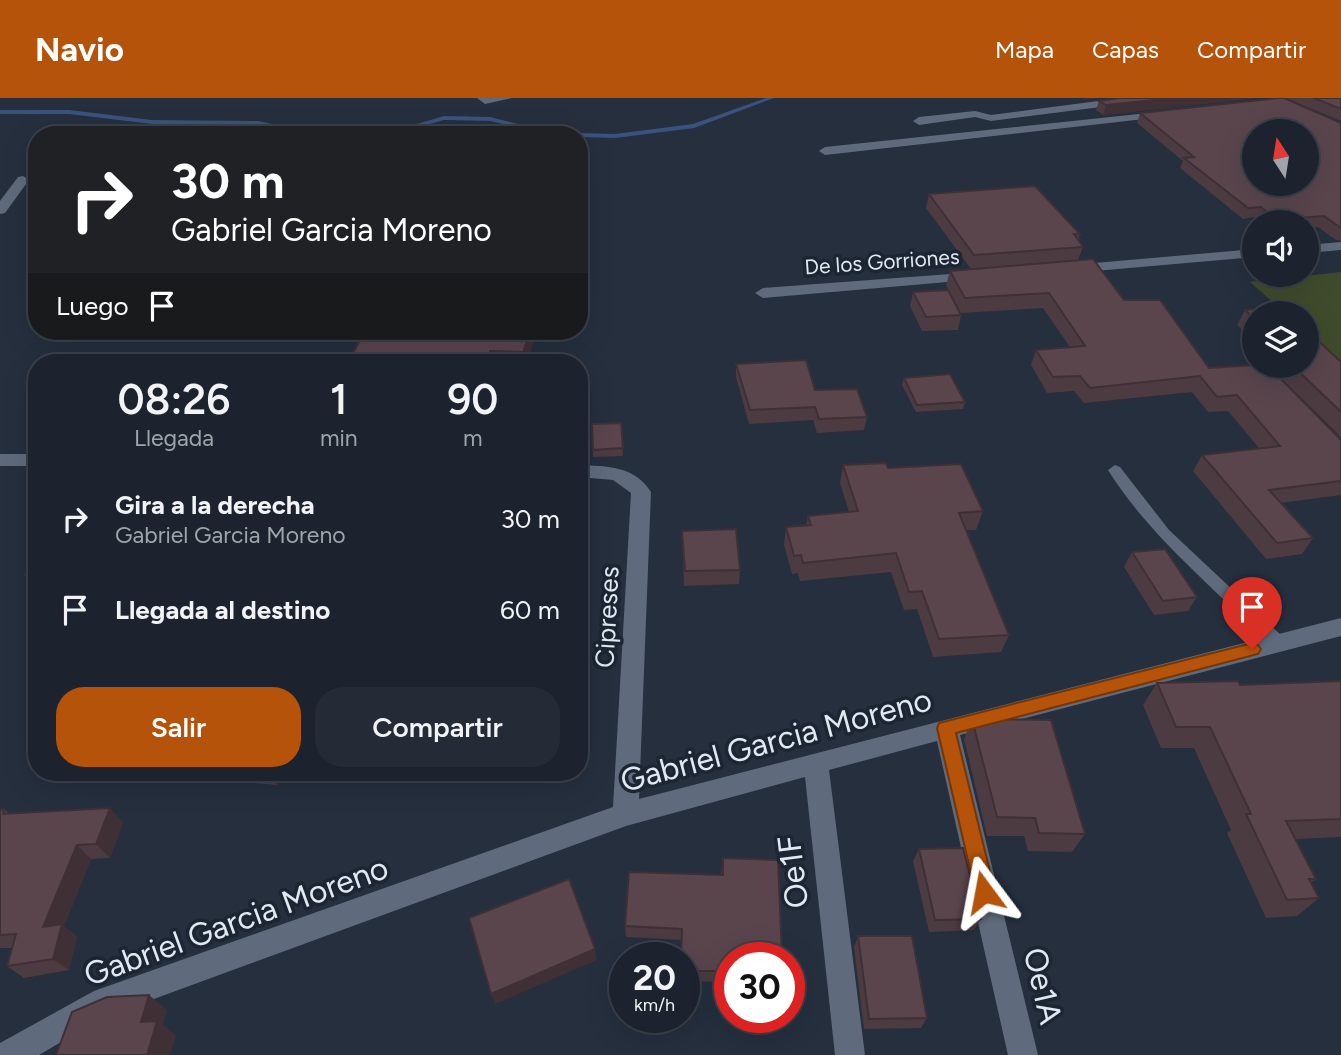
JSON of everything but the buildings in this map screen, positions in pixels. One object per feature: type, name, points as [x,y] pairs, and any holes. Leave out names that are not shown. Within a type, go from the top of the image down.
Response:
[{"type":"street","points":[[919,121],[975,114],[991,118],[1148,98]]},
{"type":"street","points":[[825,151],[1185,112]]},
{"type":"street","points":[[0,210],[23,180]]},
{"type":"street","points":[[1319,248],[1341,246]]},
{"type":"street","points":[[1062,269],[1242,254]]},
{"type":"street","name":"De los Gorriones","points":[[763,293],[994,275]]},
{"type":"street","points":[[0,460],[28,460]]},
{"type":"street","name":"Cipreses","points":[[588,471],[616,473],[634,481],[641,492],[626,814]]},
{"type":"street","name":"Gabriel Garcia Moreno","points":[[9,1055],[94,1006],[626,814],[946,728],[1341,627]]},
{"type":"street","name":"Oe1A","points":[[946,728],[1023,1055]]},
{"type":"street","name":"Oe1F","points":[[816,764],[850,1055]]},
{"type":"lane","points":[[481,98],[485,101],[509,98]]},
{"type":"lane","points":[[1115,470],[1136,502],[1172,542],[1252,614],[1278,643]]},
{"type":"green space","points":[[1341,272],[1341,363],[1319,344],[1319,301],[1271,301],[1256,287],[1319,287],[1319,274]]},
{"type":"waterway","points":[[588,135],[615,136],[694,126],[771,98]]},
{"type":"waterway","points":[[0,112],[69,112],[152,122],[258,123],[274,126]]},
{"type":"waterway","points":[[415,126],[444,118],[490,119],[520,126]]},
{"type":"route","points":[[984,892],[946,728],[1252,649]]}]
